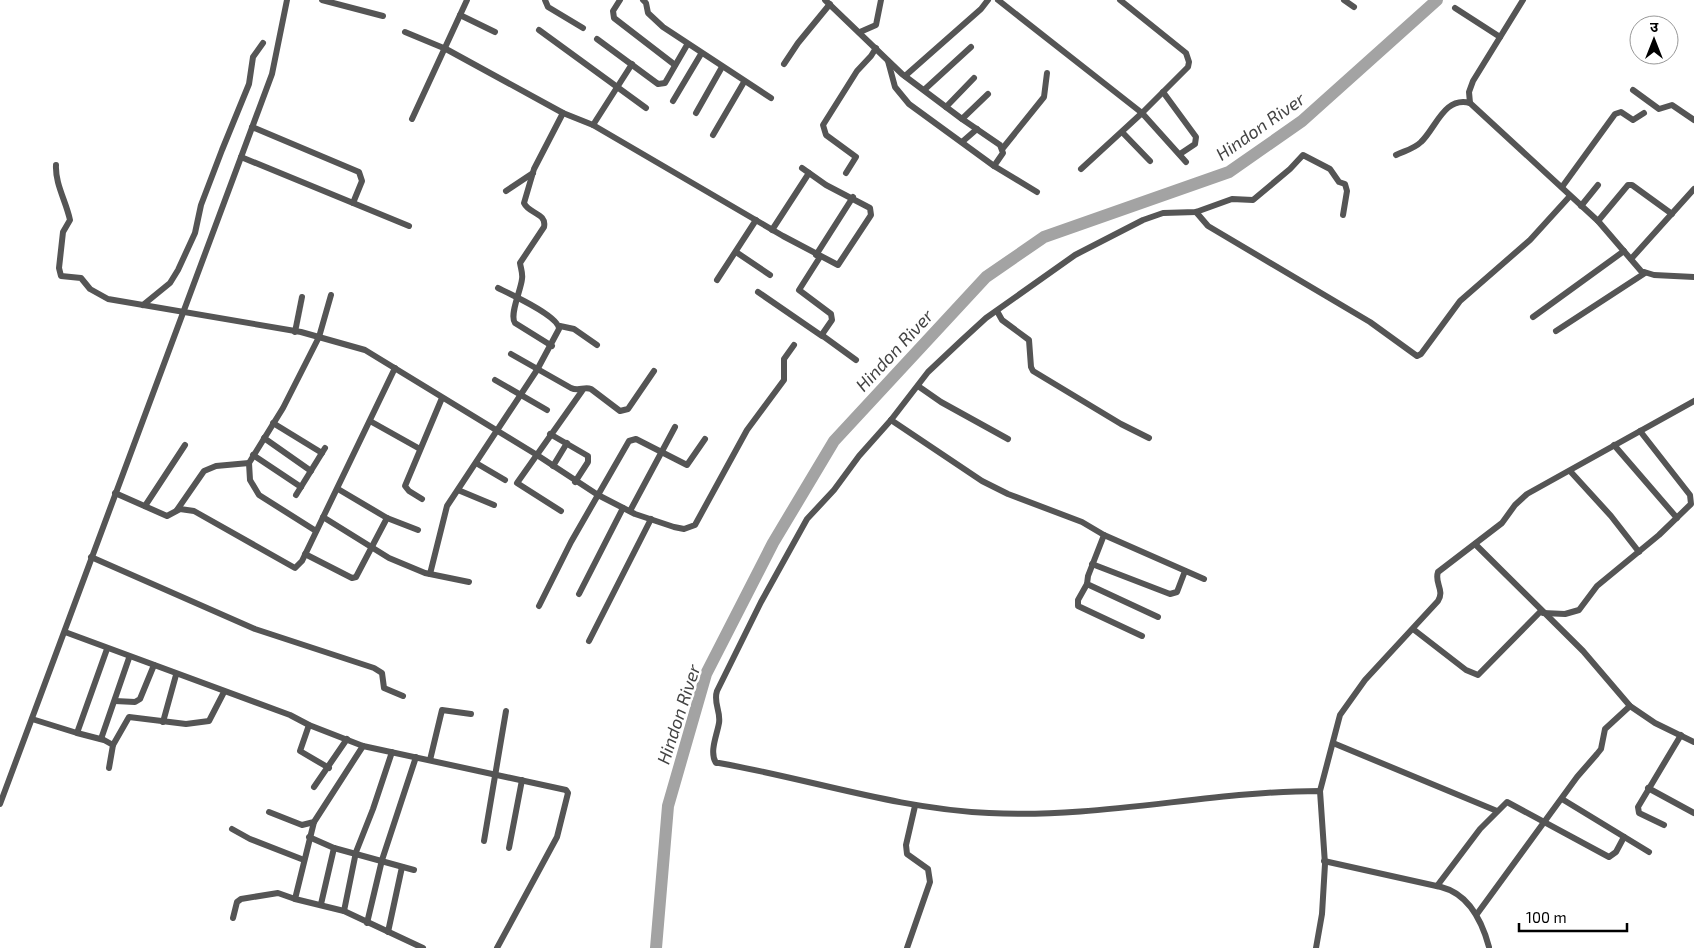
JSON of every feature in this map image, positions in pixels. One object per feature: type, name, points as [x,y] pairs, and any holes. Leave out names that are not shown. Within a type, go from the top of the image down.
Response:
[{"type":"street","points":[[0,804],[272,74],[287,0]]},
{"type":"street","points":[[322,0],[383,16]]},
{"type":"street","points":[[412,119],[467,0]]},
{"type":"street","points":[[545,0],[548,7],[584,28]]},
{"type":"street","points":[[620,0],[613,11],[614,18],[675,65]]},
{"type":"street","points":[[643,0],[646,3],[648,13],[656,21],[701,54],[771,98]]},
{"type":"street","points":[[860,32],[876,26],[881,0]]},
{"type":"street","points":[[905,76],[981,9],[988,0]]},
{"type":"street","points":[[998,0],[1142,113],[1186,162]]},
{"type":"street","points":[[1081,169],[1142,113],[1188,67],[1189,57],[1120,0]]},
{"type":"street","points":[[1344,0],[1354,7]]},
{"type":"street","points":[[1470,103],[1470,87],[1523,0]]},
{"type":"street","points":[[784,64],[827,1],[888,62],[962,120],[1003,148]]},
{"type":"street","points":[[1455,8],[1500,37]]},
{"type":"street","points":[[460,15],[495,32]]},
{"type":"street","points":[[539,30],[646,108]]},
{"type":"street","points":[[404,32],[446,49],[563,113],[593,125],[772,230],[838,265],[871,215],[870,208],[853,197],[833,189],[802,168]]},
{"type":"street","points":[[597,39],[662,85],[687,44]]},
{"type":"street","points":[[143,305],[170,283],[183,260],[195,233],[201,205],[249,84],[253,56],[263,44]]},
{"type":"street","points":[[924,90],[971,47]]},
{"type":"street","points":[[846,173],[856,157],[826,135],[823,126],[857,71],[876,48]]},
{"type":"street","points":[[673,101],[701,54]]},
{"type":"street","points":[[888,62],[895,87],[909,104],[994,166],[1037,192]]},
{"type":"street","points":[[593,125],[632,64]]},
{"type":"street","points":[[696,113],[722,67]]},
{"type":"street","points":[[994,166],[1003,148],[1044,97],[1047,73]]},
{"type":"street","points":[[946,107],[974,78]]},
{"type":"street","points":[[713,134],[744,82]]},
{"type":"street","points":[[1633,90],[1659,109],[1672,105],[1694,120]]},
{"type":"street","points":[[1163,92],[1196,137],[1195,144],[1180,154]]},
{"type":"street","points":[[962,120],[988,94]]},
{"type":"street","points":[[1396,155],[1421,142],[1450,105],[1458,102],[1470,103],[1598,221],[1638,268],[1645,273],[1694,278]]},
{"type":"street","points":[[1562,187],[1616,114],[1621,112],[1633,120],[1644,113]]},
{"type":"street","points":[[552,346],[512,320],[519,298],[523,274],[520,263],[544,227],[545,222],[543,217],[525,205],[533,173],[563,113]]},
{"type":"street","points":[[252,127],[359,172],[362,181],[353,203]]},
{"type":"street","points":[[962,142],[977,129]]},
{"type":"street","points":[[1122,132],[1150,161]]},
{"type":"street","points":[[1320,790],[1236,794],[1040,813],[990,813],[915,806],[719,764],[713,755],[720,716],[716,696],[770,584],[808,520],[938,362],[997,310],[1075,254],[1143,220],[1163,213],[1196,212],[1224,200],[1252,200],[1304,155],[1330,169],[1339,182],[1345,184],[1347,191],[1343,215]]},
{"type":"street","points":[[241,157],[409,226]]},
{"type":"street","points":[[56,165],[56,181],[64,197],[70,220],[63,232],[59,268],[61,276],[81,278],[90,289],[108,298],[319,336],[365,350],[537,455],[598,495],[627,510],[684,529],[695,526],[747,430],[784,380],[784,359],[794,345]]},
{"type":"street","points":[[506,191],[533,173]]},
{"type":"street","points":[[772,230],[809,173]]},
{"type":"street","points":[[1581,206],[1598,185]]},
{"type":"street","points":[[1598,221],[1628,185],[1632,185],[1672,214]]},
{"type":"street","points":[[1631,259],[1694,189]]},
{"type":"street","points":[[1196,212],[1208,226],[1370,322],[1417,356],[1421,354],[1460,301],[1530,240],[1570,196]]},
{"type":"street","points":[[822,336],[832,320],[831,314],[799,290],[853,197]]},
{"type":"street","points":[[717,280],[756,220]]},
{"type":"street","points":[[1533,317],[1624,251]]},
{"type":"street","points":[[736,252],[770,274]]},
{"type":"street","points":[[1556,331],[1645,273]]},
{"type":"street","points":[[498,288],[519,298],[560,326],[574,328],[597,345]]},
{"type":"street","points":[[758,292],[856,360]]},
{"type":"street","points":[[316,531],[259,495],[250,480],[248,463],[273,423],[319,336],[331,295]]},
{"type":"street","points":[[296,332],[302,297]]},
{"type":"street","points":[[997,310],[1002,320],[1029,340],[1033,371],[1121,424],[1149,438]]},
{"type":"street","points":[[430,574],[448,506],[521,396],[552,346],[560,326]]},
{"type":"street","points":[[511,354],[571,388],[591,389],[615,409],[625,411],[654,371]]},
{"type":"street","points":[[115,493],[167,516],[177,510],[186,508],[194,511],[290,567],[299,565],[338,489],[395,368]]},
{"type":"street","points":[[495,380],[547,410]]},
{"type":"street","points":[[918,386],[940,402],[1008,439]]},
{"type":"street","points":[[561,510],[517,483],[582,390]]},
{"type":"street","points":[[422,498],[409,492],[405,486],[442,398]]},
{"type":"street","points":[[1316,948],[1322,914],[1324,861],[1320,790],[1340,715],[1365,680],[1441,597],[1441,588],[1436,577],[1438,572],[1502,523],[1515,505],[1527,494],[1694,401]]},
{"type":"street","points":[[891,420],[982,480],[1033,505],[1082,522],[1104,536],[1133,546],[1204,579]]},
{"type":"street","points":[[370,421],[420,449]]},
{"type":"street","points":[[273,423],[324,451],[296,495]]},
{"type":"street","points":[[579,594],[675,427]]},
{"type":"street","points":[[1413,629],[1466,670],[1478,675],[1542,612],[1565,614],[1580,610],[1597,586],[1639,552],[1691,504],[1690,495],[1640,431]]},
{"type":"street","points":[[550,434],[588,456],[588,462],[576,482]]},
{"type":"street","points":[[264,438],[311,471]]},
{"type":"street","points":[[539,606],[629,441],[636,439],[687,465],[705,438]]},
{"type":"street","points":[[552,466],[568,443]]},
{"type":"street","points":[[145,506],[185,445]]},
{"type":"street","points":[[1614,446],[1677,518]]},
{"type":"street","points":[[253,455],[301,487]]},
{"type":"street","points":[[177,510],[204,471],[216,466],[248,463]]},
{"type":"street","points":[[476,463],[505,480]]},
{"type":"street","points":[[1570,471],[1611,516],[1639,552]]},
{"type":"street","points":[[338,489],[387,518],[418,530]]},
{"type":"street","points":[[458,490],[494,505]]},
{"type":"street","points":[[323,517],[389,558],[430,574],[470,582]]},
{"type":"street","points":[[305,554],[354,578],[357,576],[387,518]]},
{"type":"street","points":[[588,641],[651,519]]},
{"type":"street","points":[[1104,536],[1092,564],[1087,584],[1078,600],[1078,606],[1142,636]]},
{"type":"street","points":[[1475,544],[1583,651],[1630,706],[1655,723],[1694,742]]},
{"type":"street","points":[[91,557],[255,629],[374,668],[382,673],[384,688],[403,696]]},
{"type":"street","points":[[1092,564],[1170,594],[1177,592],[1185,571]]},
{"type":"street","points":[[1087,584],[1158,617]]},
{"type":"street","points":[[64,632],[129,658],[154,665],[176,675],[290,715],[309,725],[363,746],[495,773],[566,790],[568,793],[557,836],[497,948]]},
{"type":"street","points":[[77,733],[108,649]]},
{"type":"street","points":[[101,739],[129,658]]},
{"type":"street","points":[[115,701],[134,702],[140,700],[154,665]]},
{"type":"street","points":[[163,722],[176,675]]},
{"type":"street","points":[[109,768],[113,745],[129,717],[186,724],[209,721],[216,712],[224,692]]},
{"type":"street","points":[[1477,914],[1577,777],[1601,749],[1605,729],[1630,706]]},
{"type":"street","points":[[430,760],[442,710],[471,714]]},
{"type":"street","points":[[484,841],[506,712]]},
{"type":"street","points":[[32,719],[101,739],[113,745]]},
{"type":"street","points":[[309,725],[300,751],[329,768]]},
{"type":"street","points":[[1664,825],[1637,811],[1648,788],[1681,736]]},
{"type":"street","points":[[314,787],[329,768],[347,739]]},
{"type":"street","points":[[1333,743],[1497,811]]},
{"type":"street","points":[[295,899],[314,822],[363,746]]},
{"type":"street","points":[[344,911],[356,852],[392,752]]},
{"type":"street","points":[[367,923],[382,860],[416,757]]},
{"type":"street","points":[[509,848],[522,780]]},
{"type":"street","points":[[1648,788],[1694,813]]},
{"type":"street","points":[[1562,800],[1649,852]]},
{"type":"street","points":[[1436,886],[1464,849],[1507,802],[1609,857],[1616,852],[1624,837]]},
{"type":"street","points":[[907,948],[923,906],[930,877],[928,869],[907,854],[906,845],[915,806]]},
{"type":"street","points":[[269,812],[302,825],[314,822]]},
{"type":"street","points":[[232,829],[250,839],[304,860]]},
{"type":"street","points":[[309,837],[334,848],[356,852],[414,870]]},
{"type":"street","points":[[321,904],[334,848]]},
{"type":"street","points":[[1324,861],[1436,886],[1454,892],[1477,914],[1490,948],[1481,948]]},
{"type":"street","points":[[388,932],[402,867]]},
{"type":"street","points":[[233,918],[237,902],[241,899],[278,894],[344,911],[423,948]]},
{"type":"waterway","name":"Hindon River","points":[[656,948],[668,806],[706,674],[773,543],[834,441],[986,277],[1044,237],[1229,172],[1302,121],[1437,0]]}]
